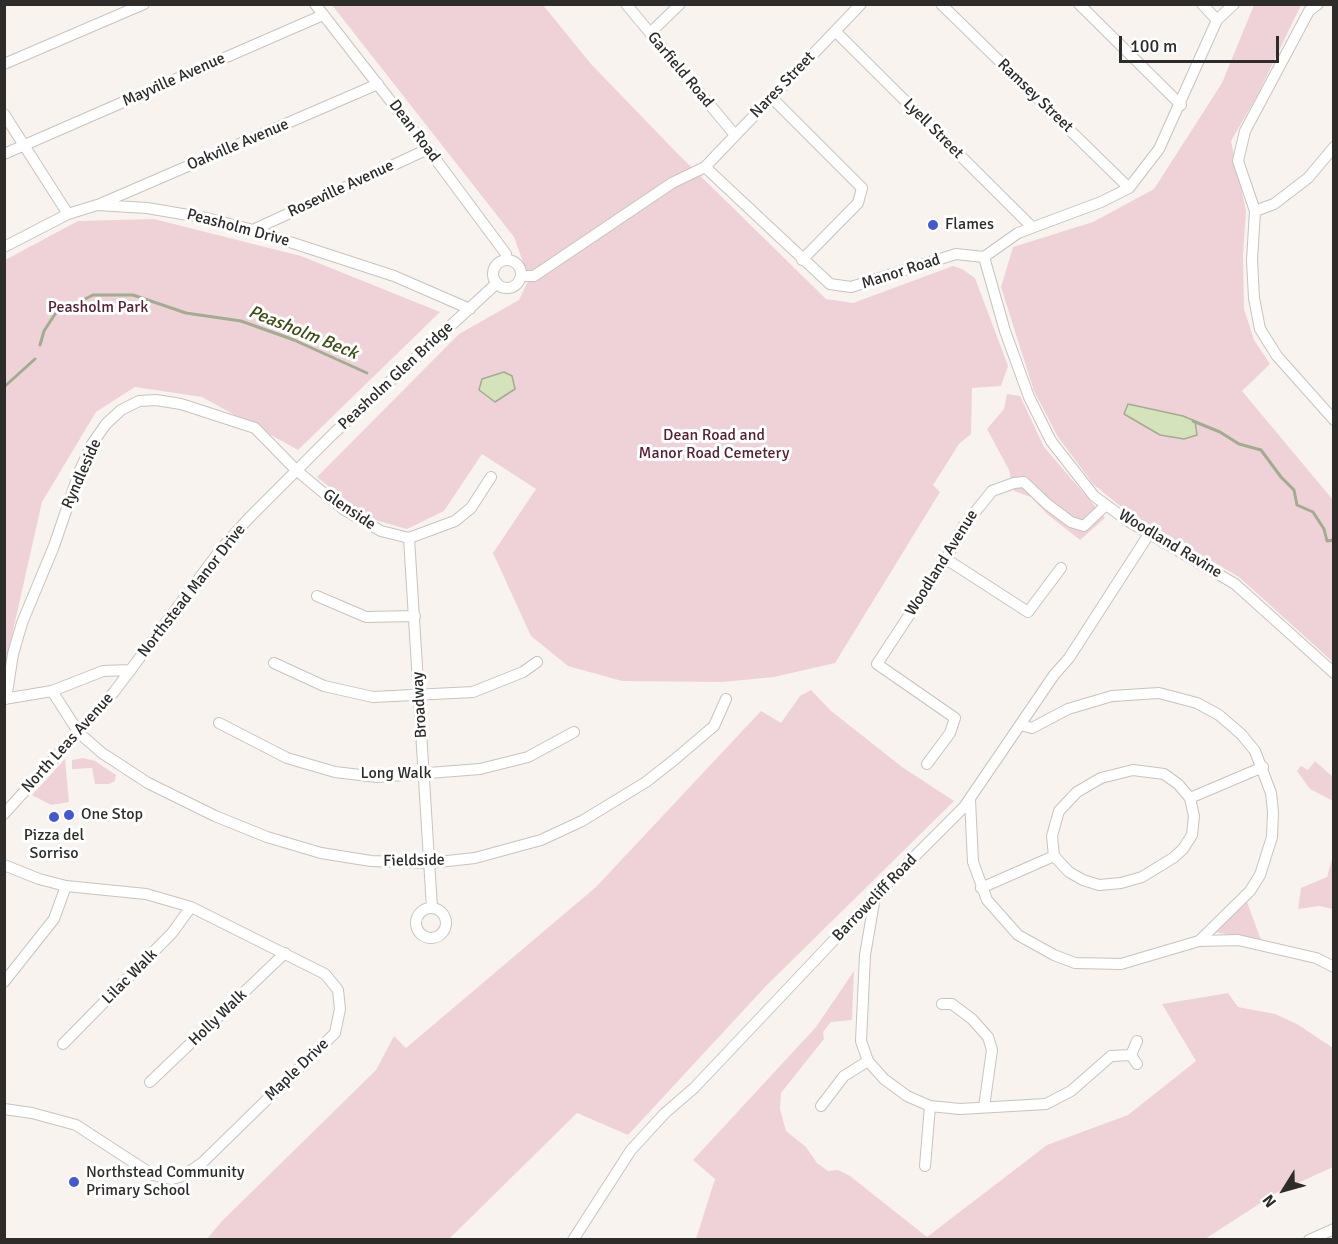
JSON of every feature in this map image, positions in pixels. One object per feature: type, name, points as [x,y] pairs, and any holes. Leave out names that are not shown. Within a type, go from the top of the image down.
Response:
[{"type":"street","points":[[4,64],[144,4]]},
{"type":"street","name":"Dean Road","points":[[315,4],[428,149],[506,254],[507,260]]},
{"type":"street","name":"Garfield Road","points":[[626,4],[735,135]]},
{"type":"street","points":[[650,33],[680,4]]},
{"type":"street","name":"Nares Street","points":[[705,167],[861,4]]},
{"type":"street","name":"Ramsey Street","points":[[941,4],[1129,188]]},
{"type":"street","points":[[1079,4],[1181,105]]},
{"type":"street","points":[[1202,4],[1217,20]]},
{"type":"street","points":[[984,257],[1008,238],[1101,202],[1129,188],[1159,149],[1181,105],[1217,20],[1234,4]]},
{"type":"street","points":[[1318,4],[1309,11],[1245,131],[1238,161],[1255,211],[1253,279],[1260,329],[1277,356],[1334,420]]},
{"type":"street","name":"Mayville Avenue","points":[[4,154],[323,15]]},
{"type":"street","name":"Lyell Street","points":[[835,32],[1032,227]]},
{"type":"street","name":"Oakville Avenue","points":[[97,206],[378,84]]},
{"type":"street","points":[[771,97],[862,188],[858,203],[802,260]]},
{"type":"street","points":[[4,114],[26,145],[68,214]]},
{"type":"street","points":[[1255,211],[1274,204],[1308,178],[1334,147]]},
{"type":"street","name":"Roseville Avenue","points":[[253,230],[428,149]]},
{"type":"street","points":[[522,276],[534,276],[672,183],[705,167]]},
{"type":"street","name":"Manor Road","points":[[705,167],[830,284],[851,287],[956,254],[984,257]]},
{"type":"street","name":"Peasholm Drive","points":[[4,247],[68,214],[97,206],[181,213],[253,230],[394,276],[470,309]]},
{"type":"street","name":"Woodland Ravine","points":[[984,257],[1005,331],[1029,397],[1051,441],[1094,496],[1149,534],[1201,562],[1234,584],[1334,673]]},
{"type":"street","points":[[507,260],[518,265],[522,276],[516,286],[503,288],[496,284],[493,273],[495,267],[507,260]]},
{"type":"street","name":"Peasholm Glen Bridge","points":[[296,470],[496,284]]},
{"type":"street","name":"Ryndleside","points":[[5,699],[19,633],[54,546],[67,501],[92,444],[121,410],[139,401],[156,400],[181,404],[255,428],[296,470]]},
{"type":"street","name":"Glenside","points":[[296,470],[343,509],[363,522],[381,531],[409,538]]},
{"type":"street","name":"Northstead Manor Drive","points":[[5,699],[52,691],[103,671],[131,670],[221,549],[296,470]]},
{"type":"street","points":[[409,538],[455,521],[471,508],[491,477]]},
{"type":"street","name":"Woodland Avenue","points":[[927,764],[950,733],[955,718],[877,664],[981,501],[1001,485],[1024,482],[1047,504],[1071,522],[1084,526],[1106,505]]},
{"type":"street","name":"Barrowcliff Road","points":[[573,1239],[631,1150],[665,1113],[694,1088],[875,896],[970,800],[1054,675],[1069,658],[1149,534]]},
{"type":"street","name":"Broadway","points":[[409,538],[421,696],[432,908]]},
{"type":"street","points":[[946,559],[1028,612],[1061,568]]},
{"type":"street","points":[[317,596],[366,617],[415,616]]},
{"type":"street","points":[[274,663],[324,686],[373,698],[473,692],[523,672],[537,662]]},
{"type":"street","name":"North Leas Avenue","points":[[4,814],[79,733],[131,670]]},
{"type":"street","name":"Fieldside","points":[[52,691],[79,733],[102,753],[148,783],[215,816],[267,837],[321,852],[371,861],[429,862],[475,858],[541,840],[582,821],[646,782],[674,760],[714,726],[726,699]]},
{"type":"street","points":[[1020,725],[1032,728],[1068,709],[1112,696],[1159,693],[1197,703],[1219,715],[1241,734],[1255,751],[1263,767],[1273,812],[1272,837],[1260,875],[1250,891],[1199,941]]},
{"type":"street","name":"Long Walk","points":[[219,723],[287,758],[335,771],[377,777],[480,769],[528,757],[574,732]]},
{"type":"street","points":[[1190,798],[1263,767]]},
{"type":"street","points":[[1133,770],[1164,774],[1178,784],[1190,798],[1194,816],[1192,834],[1183,849],[1142,877],[1121,883],[1099,885],[1069,872],[1054,856],[1052,836],[1059,811],[1077,792],[1107,776],[1133,770]]},
{"type":"street","points":[[970,800],[973,862],[981,888],[995,912],[1018,935],[1054,955],[1075,963],[1121,964],[1199,941],[1238,939],[1316,958],[1334,967]]},
{"type":"street","points":[[981,888],[1054,856]]},
{"type":"street","name":"Maple Drive","points":[[4,866],[39,879],[66,885],[146,894],[191,907],[325,974],[338,990],[340,1009],[335,1033],[202,1163],[183,1176],[172,1179],[153,1175],[76,1125],[32,1113],[4,1109]]},
{"type":"street","points":[[4,982],[54,919],[66,885]]},
{"type":"street","points":[[875,896],[864,963],[861,1041],[868,1061],[892,1085],[907,1096],[930,1106],[960,1109],[1046,1104],[1071,1091],[1111,1056],[1134,1059],[1137,1041]]},
{"type":"street","name":"Lilac Walk","points":[[63,1044],[172,933],[191,907]]},
{"type":"street","name":"Holly Walk","points":[[150,1082],[285,953]]},
{"type":"street","points":[[942,1004],[952,1004],[972,1019],[988,1037],[992,1050],[984,1107]]},
{"type":"street","points":[[821,1106],[844,1076],[868,1061]]},
{"type":"street","points":[[924,1166],[930,1106]]},
{"type":"street","points":[[1309,1239],[1334,1228]]},
{"type":"green space","name":"Dean Road and Manor Road Cemetery","points":[[332,5],[543,5],[591,64],[677,153],[826,299],[853,303],[953,266],[975,278],[1008,366],[1001,386],[972,388],[971,434],[959,444],[933,485],[940,492],[835,663],[774,677],[722,682],[622,681],[568,666],[531,636],[493,553],[536,489],[482,454],[444,511],[407,529],[368,518],[317,477],[459,334],[519,300],[529,279],[514,237]]},
{"type":"green space","points":[[1254,5],[1301,5],[1257,96],[1231,141],[1246,211],[1243,254],[1244,309],[1254,340],[1270,364],[1242,391],[1333,500],[1333,662],[1239,577],[1130,514],[1093,484],[1058,437],[1034,391],[1001,287],[1013,247],[1093,222],[1154,189],[1222,83]]},
{"type":"green space","name":"Peasholm Park","points":[[154,219],[301,256],[440,312],[298,450],[202,397],[135,387],[96,412],[42,502],[5,666],[5,260],[78,221]]},
{"type":"green space","points":[[1007,394],[1020,396],[1044,447],[1105,518],[1080,540],[1047,514],[1031,497],[1014,491],[1009,470],[987,429],[1004,409]]},
{"type":"green space","points":[[811,690],[830,710],[902,767],[954,801],[766,986],[628,1135],[577,1113],[449,1239],[207,1239],[221,1222],[376,1070],[394,1036],[406,1048],[596,887],[761,711],[781,723],[800,696]]},
{"type":"green space","points":[[83,758],[95,761],[116,775],[115,781],[109,784],[95,784],[92,768],[72,769],[72,760]]},
{"type":"green space","points":[[65,759],[69,802],[51,805],[32,795]]},
{"type":"green space","points":[[1315,761],[1333,777],[1333,801],[1310,789],[1297,771],[1301,766],[1308,770]]},
{"type":"green space","points":[[1333,856],[1333,909],[1319,906],[1298,909],[1301,888],[1327,877]]},
{"type":"green space","points":[[1247,902],[1261,940],[1214,932]]},
{"type":"green space","points":[[854,971],[852,1020],[831,1022],[823,1032],[824,1039],[781,1093],[780,1109],[786,1131],[806,1147],[817,1163],[828,1171],[838,1170],[850,1176],[927,1237],[1047,1145],[1128,1115],[1196,1061],[1162,1004],[1228,993],[1238,1007],[1275,1014],[1297,1024],[1333,1048],[1333,1167],[1276,1193],[1205,1239],[696,1239],[715,1179],[693,1160],[816,1027]]},
{"type":"shaded area","points":[[504,372],[512,376],[515,389],[495,402],[479,390],[482,379]]},
{"type":"shaded area","points":[[1128,404],[1183,416],[1195,421],[1197,435],[1184,439],[1160,435],[1124,414]]},
{"type":"waterway","name":"Peasholm Beck","points":[[40,345],[44,331],[55,314],[93,295],[133,295],[186,313],[241,321],[294,340],[367,373]]},
{"type":"waterway","name":"Peasholm Beck","points":[[4,387],[35,359]]},
{"type":"waterway","name":"Peasholm Beck","points":[[1193,421],[1220,432],[1239,444],[1261,450],[1294,490],[1297,505],[1313,512],[1324,529],[1327,541],[1334,540]]},
{"type":"place","name":"Flames","points":[[933,225]]},
{"type":"place","name":"One Stop","points":[[69,815]]},
{"type":"place","name":"Pizza del Sorriso","points":[[54,817]]},
{"type":"place","name":"Northstead Community Primary School","points":[[74,1182]]}]
